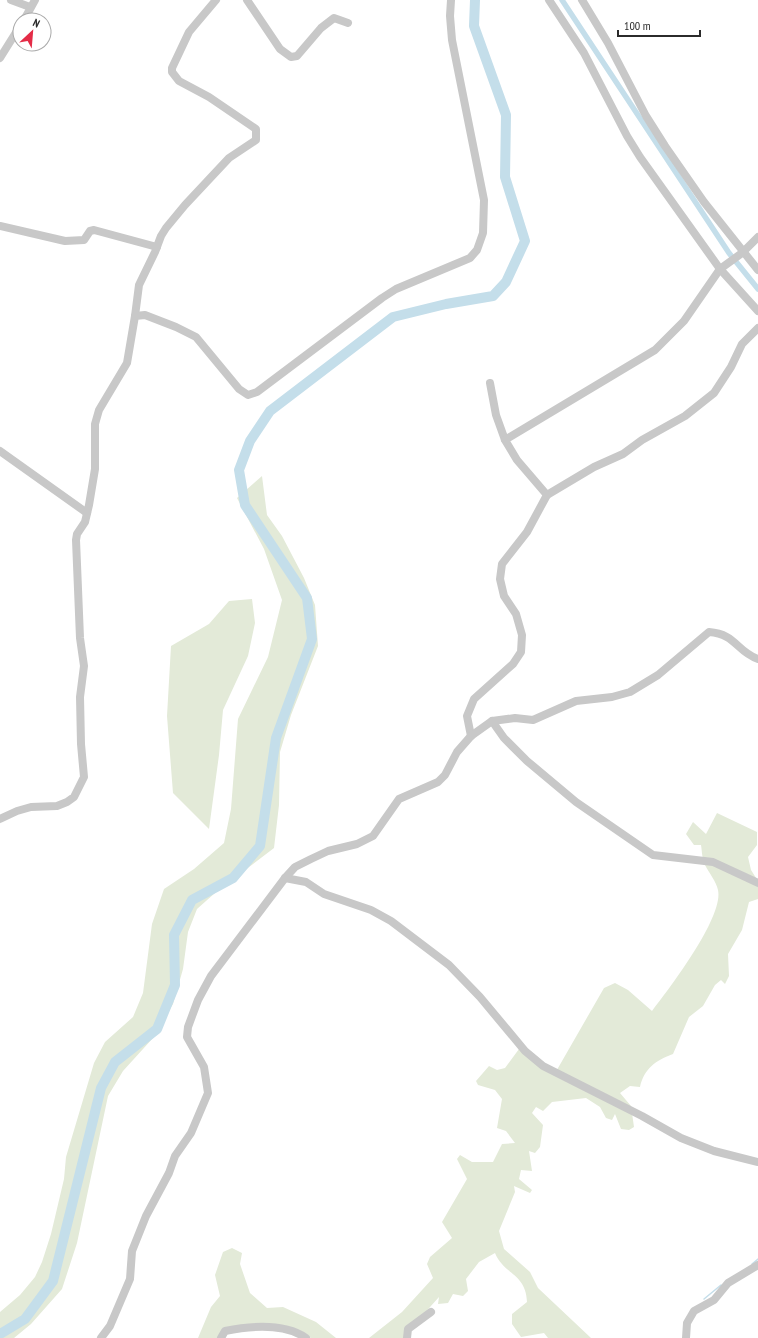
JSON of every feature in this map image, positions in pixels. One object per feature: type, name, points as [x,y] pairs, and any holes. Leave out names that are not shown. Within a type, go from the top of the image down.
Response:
[{"type":"street","points":[[11,0],[33,3],[28,12]]},
{"type":"street","points":[[0,818],[16,811],[31,807],[57,806],[67,802],[74,797],[84,777],[81,744],[80,697],[84,666],[80,638],[76,540],[77,534],[85,522],[95,469],[95,424],[102,404],[127,363],[139,285],[163,232],[185,205],[230,158],[256,140],[258,135],[256,129],[179,80],[172,72],[172,68],[189,32],[216,0]]},
{"type":"street","points":[[247,0],[280,49],[291,57],[297,56],[321,28],[334,18],[348,23]]},
{"type":"street","points":[[134,316],[145,316],[176,326],[196,338],[239,389],[248,395],[258,392],[369,307],[396,289],[470,258],[477,250],[481,241],[484,200],[452,40],[450,16],[451,0]]},
{"type":"street","points":[[549,0],[584,53],[640,158],[758,311]]},
{"type":"street","points":[[582,0],[605,37],[646,116],[664,146],[704,202],[739,255],[758,270]]},
{"type":"street","points":[[0,58],[12,39]]},
{"type":"street","points":[[0,226],[65,241],[84,240],[90,231],[94,230],[157,248]]},
{"type":"street","points":[[505,440],[655,350],[684,321],[723,267],[739,255],[758,237]]},
{"type":"street","points":[[471,736],[468,716],[474,699],[513,664],[521,652],[522,635],[516,614],[504,596],[500,579],[502,564],[527,532],[547,495],[594,467],[623,454],[642,440],[691,411],[714,392],[731,367],[742,344],[758,328]]},
{"type":"street","points":[[490,383],[496,415],[505,440],[517,460],[547,495]]},
{"type":"street","points":[[0,451],[87,513]]},
{"type":"street","points":[[101,1338],[110,1326],[130,1279],[132,1251],[146,1216],[169,1173],[176,1156],[191,1133],[208,1093],[204,1067],[187,1037],[188,1027],[198,1000],[211,976],[285,878],[295,867],[328,851],[356,844],[373,836],[400,799],[438,782],[445,775],[457,752],[471,736],[492,720],[515,718],[533,720],[576,701],[612,697],[630,692],[658,675],[709,632],[719,633],[729,637],[746,653],[758,659]]},
{"type":"street","points":[[492,720],[504,738],[527,761],[576,802],[654,854],[713,862],[758,883]]},
{"type":"street","points":[[285,878],[306,882],[324,894],[371,910],[391,921],[449,965],[480,997],[525,1051],[542,1066],[642,1116],[681,1138],[714,1152],[758,1162]]},
{"type":"street","points":[[686,1338],[688,1323],[694,1311],[714,1300],[728,1283],[758,1265]]},
{"type":"street","points":[[407,1338],[408,1329],[431,1312]]},
{"type":"street","points":[[221,1338],[225,1331],[241,1328],[286,1328],[298,1332],[306,1338]]},
{"type":"green space","points":[[262,476],[267,515],[282,536],[304,578],[315,605],[318,646],[291,715],[280,752],[279,805],[274,848],[215,893],[197,909],[188,932],[183,969],[173,1004],[153,1038],[123,1071],[108,1096],[77,1243],[62,1289],[31,1324],[14,1338],[0,1338],[0,1312],[20,1295],[35,1277],[42,1262],[51,1234],[64,1179],[66,1157],[94,1063],[105,1042],[133,1017],[143,993],[152,924],[164,889],[194,869],[224,843],[231,809],[238,719],[268,657],[282,600],[264,549],[237,498]]},
{"type":"green space","points":[[252,599],[255,623],[248,656],[223,710],[219,755],[209,829],[173,793],[167,716],[171,646],[209,624],[229,601]]},
{"type":"green space","points":[[717,813],[757,832],[757,845],[748,857],[751,870],[758,881],[758,899],[749,902],[742,930],[728,954],[729,976],[725,984],[721,980],[715,985],[703,1006],[689,1017],[673,1054],[656,1062],[648,1070],[644,1075],[640,1087],[630,1086],[620,1093],[631,1106],[634,1127],[629,1130],[621,1129],[615,1114],[612,1120],[606,1118],[600,1107],[586,1098],[552,1102],[543,1111],[536,1107],[532,1113],[543,1125],[540,1147],[535,1153],[529,1151],[532,1171],[521,1170],[519,1179],[532,1190],[530,1193],[514,1186],[515,1192],[499,1231],[504,1249],[530,1272],[538,1288],[591,1338],[548,1338],[544,1333],[521,1337],[512,1324],[512,1314],[527,1302],[526,1292],[523,1285],[504,1266],[495,1253],[479,1262],[466,1279],[468,1291],[463,1296],[453,1294],[448,1303],[438,1304],[439,1297],[404,1338],[369,1338],[402,1312],[433,1278],[427,1264],[430,1257],[452,1238],[442,1222],[467,1179],[457,1159],[460,1155],[472,1162],[493,1162],[502,1144],[515,1143],[506,1131],[497,1128],[502,1099],[495,1090],[478,1085],[476,1081],[489,1066],[497,1070],[505,1068],[519,1049],[554,1075],[604,988],[615,983],[628,990],[652,1011],[694,952],[713,917],[718,902],[718,890],[704,863],[701,845],[694,845],[686,834],[693,822],[706,834]]},
{"type":"green space","points":[[232,1248],[242,1253],[240,1264],[250,1293],[267,1308],[283,1307],[316,1322],[336,1338],[311,1338],[294,1328],[236,1326],[218,1338],[198,1338],[211,1307],[220,1296],[215,1275],[223,1252]]},
{"type":"waterway","points":[[0,1334],[25,1319],[53,1281],[101,1088],[115,1062],[157,1029],[175,985],[174,935],[192,900],[233,878],[260,846],[276,738],[312,639],[307,598],[245,505],[239,470],[250,441],[270,411],[393,317],[446,304],[493,296],[506,282],[525,241],[505,177],[506,115],[474,26],[475,0]]},
{"type":"waterway","points":[[562,0],[729,253],[758,289]]},
{"type":"waterway","points":[[752,1264],[758,1259]]},
{"type":"waterway","points":[[704,1299],[721,1285]]}]
